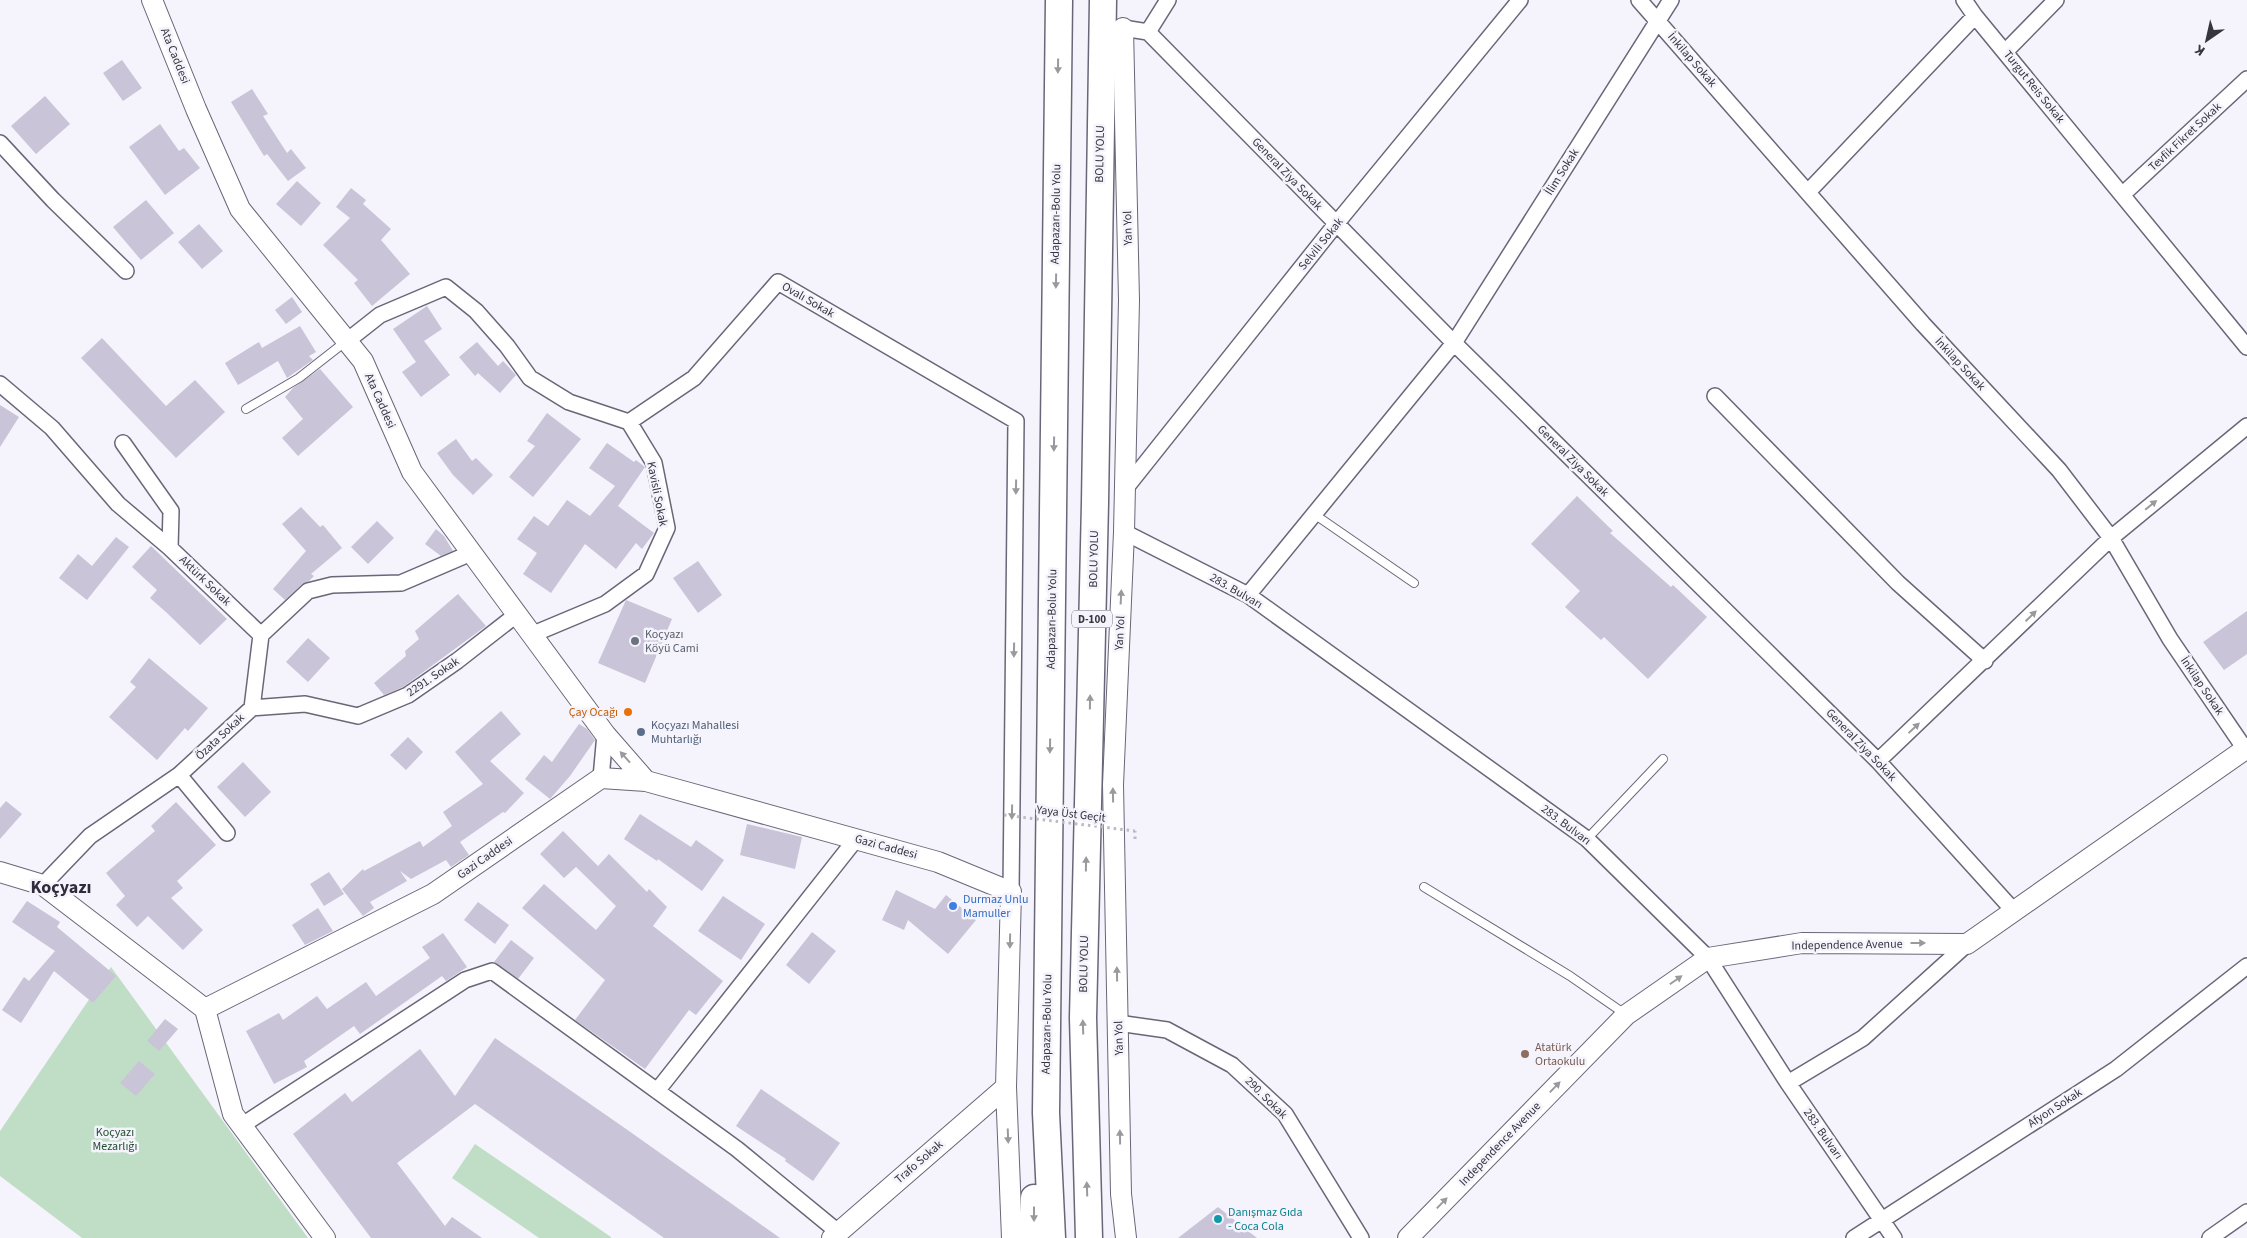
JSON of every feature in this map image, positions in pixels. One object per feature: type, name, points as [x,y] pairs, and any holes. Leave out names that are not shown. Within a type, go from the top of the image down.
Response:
[{"type":"highway","name":"Adapazarı-Bolu Yolu","points":[[1052,1238],[1046,1113],[1057,0]]},
{"type":"highway","name":"BOLU YOLU","points":[[1090,1232],[1083,1018],[1095,503],[1103,0]]},
{"type":"highway","points":[[1034,1238],[1034,1198],[1046,1113]]},
{"type":"street","name":"Ata Caddesi","points":[[152,0],[240,209],[363,361],[412,472],[604,734],[646,781]]},
{"type":"street","points":[[1123,28],[1148,32],[1168,0]]},
{"type":"street","name":"Selvili Sokak","points":[[1125,489],[1336,224],[1520,0]]},
{"type":"street","name":"İnkilap Sokak","points":[[1639,0],[1923,324],[2059,470],[2111,538],[2170,638],[2246,750]]},
{"type":"street","name":"İlim Sokak","points":[[1248,595],[1454,343],[1671,0]]},
{"type":"street","name":"Turgut Reis Sokak","points":[[1964,0],[1975,16],[2247,347]]},
{"type":"street","points":[[2005,52],[2056,0]]},
{"type":"street","points":[[1808,192],[1975,16]]},
{"type":"street","name":"Yan Yol","points":[[1123,28],[1129,300],[1124,532],[1113,785],[1122,1194],[1126,1238]]},
{"type":"street","name":"General Ziya Sokak","points":[[1148,32],[1454,343],[1878,761],[2013,910]]},
{"type":"street","name":"Tevfik Fikret Sokak","points":[[2122,195],[2247,80]]},
{"type":"street","points":[[0,143],[53,200],[126,271]]},
{"type":"street","name":"Ovalı Sokak","points":[[629,422],[694,378],[778,282],[1016,421],[1011,892]]},
{"type":"street","points":[[347,341],[380,315],[446,287],[476,311],[507,346],[530,378],[569,402],[629,422]]},
{"type":"street","points":[[0,384],[52,428],[118,504],[170,548]]},
{"type":"street","points":[[1715,396],[1898,583],[1985,661]]},
{"type":"street","name":"Kavisli Sokak","points":[[531,635],[604,604],[646,574],[667,528],[654,463],[629,422]]},
{"type":"street","points":[[1878,761],[1985,661],[2111,538],[2247,426]]},
{"type":"street","name":"Aktürk Sokak","points":[[123,443],[171,511],[170,548],[261,635]]},
{"type":"street","name":"283. Bulvarı","points":[[1124,532],[1248,595],[1587,839],[1708,958],[1788,1083],[1894,1238]]},
{"type":"street","points":[[261,635],[308,591],[332,585],[401,583],[470,553]]},
{"type":"street","name":"2291. Sokak","points":[[252,708],[305,704],[358,716],[408,696],[516,615]]},
{"type":"street","name":"Özata Sokak","points":[[43,885],[90,836],[179,775],[252,708],[261,635]]},
{"type":"street","points":[[601,778],[604,734]]},
{"type":"street","points":[[1788,1083],[1864,1038],[1967,944],[2013,910],[2246,750]]},
{"type":"street","points":[[179,775],[227,833]]},
{"type":"street","name":"Gazi Caddesi","points":[[206,1009],[434,894],[601,778],[646,781],[856,839],[938,862],[1011,892]]},
{"type":"street","points":[[657,1091],[856,839]]},
{"type":"street","points":[[0,872],[43,885],[206,1009],[233,1114],[325,1238]]},
{"type":"street","points":[[1011,892],[1006,1087],[1012,1238]]},
{"type":"street","name":"Independence Avenue","points":[[1408,1238],[1626,1015],[1708,958],[1802,943],[1967,944]]},
{"type":"street","name":"Afyon Sokak","points":[[1854,1238],[2116,1069],[2247,966]]},
{"type":"street","points":[[241,1126],[465,980],[492,971],[737,1149],[835,1235]]},
{"type":"street","name":"290. Sokak","points":[[1118,1023],[1167,1030],[1232,1064],[1285,1114],[1361,1238]]},
{"type":"street","name":"Trafo Sokak","points":[[835,1235],[1006,1087]]},
{"type":"street","points":[[2210,1238],[2247,1212]]},
{"type":"lane","points":[[246,409],[299,378],[347,341]]},
{"type":"lane","points":[[1314,514],[1414,583]]},
{"type":"lane","points":[[1587,839],[1662,759]]},
{"type":"lane","points":[[1424,887],[1570,976],[1626,1015]]},
{"type":"path","name":"Yaya Üst Geçit","points":[[1004,816],[1136,831]]},
{"type":"green space","name":"Koçyazı Mezarlığı","points":[[111,967],[308,1238],[82,1238],[0,1176],[0,1131]]},
{"type":"green space","points":[[475,1144],[611,1238],[539,1238],[452,1178]]},
{"type":"building","points":[[122,60],[142,88],[123,101],[103,73]]},
{"type":"building","points":[[252,89],[268,114],[263,116],[287,153],[291,149],[306,168],[288,181],[267,154],[264,156],[231,102]]},
{"type":"building","points":[[45,96],[70,124],[36,154],[11,126]]},
{"type":"building","points":[[160,124],[179,151],[184,148],[200,168],[165,195],[129,147]]},
{"type":"building","points":[[297,181],[321,203],[301,226],[276,204]]},
{"type":"building","points":[[351,188],[366,200],[363,204],[391,229],[381,240],[410,274],[372,306],[354,283],[358,280],[323,245],[350,218],[336,207]]},
{"type":"building","points":[[146,200],[174,233],[141,260],[113,227]]},
{"type":"building","points":[[199,224],[223,251],[202,269],[178,242]]},
{"type":"building","points":[[292,297],[302,312],[286,324],[275,310]]},
{"type":"building","points":[[427,306],[442,329],[424,341],[450,375],[421,397],[402,372],[416,362],[393,329]]},
{"type":"building","points":[[300,326],[316,352],[309,356],[313,360],[287,378],[278,361],[238,385],[225,363],[259,342],[262,348]]},
{"type":"building","points":[[102,338],[166,406],[195,380],[225,412],[176,458],[81,358]]},
{"type":"building","points":[[477,342],[498,366],[503,361],[516,375],[500,393],[478,373],[475,376],[459,357]]},
{"type":"building","points":[[320,369],[353,407],[298,456],[282,438],[303,419],[285,397],[293,388]]},
{"type":"building","points":[[0,405],[19,417],[0,447]]},
{"type":"building","points":[[547,413],[581,439],[533,497],[509,477],[535,446],[527,441]]},
{"type":"building","points":[[456,439],[472,461],[476,458],[493,475],[473,495],[453,475],[437,453]]},
{"type":"building","points":[[607,443],[634,462],[636,460],[645,467],[618,506],[654,533],[642,549],[636,543],[616,569],[585,544],[551,593],[523,574],[537,553],[517,539],[534,516],[548,526],[567,500],[590,516],[615,486],[589,468]]},
{"type":"building","points":[[1577,496],[1613,531],[1610,533],[1671,587],[1673,585],[1707,617],[1648,679],[1604,637],[1601,640],[1565,607],[1580,591],[1531,544]]},
{"type":"building","points":[[301,507],[320,527],[323,525],[342,548],[311,574],[314,576],[309,581],[302,584],[285,600],[273,589],[306,551],[282,524]]},
{"type":"building","points":[[377,521],[394,538],[368,564],[351,547]]},
{"type":"building","points":[[436,529],[444,536],[453,551],[441,556],[425,544]]},
{"type":"building","points":[[116,537],[129,547],[87,600],[59,578],[78,554],[92,566]]},
{"type":"building","points":[[151,546],[227,619],[200,645],[150,598],[157,590],[132,567]]},
{"type":"building","points":[[698,561],[722,595],[698,613],[673,578]]},
{"type":"building","points":[[458,594],[486,626],[403,687],[384,695],[374,683],[406,656],[405,651],[419,639],[415,631]]},
{"type":"building","name":"Koçyazı Köyü Cami","points":[[626,600],[672,619],[645,683],[598,663]]},
{"type":"building","points":[[2247,611],[2247,654],[2224,670],[2203,642]]},
{"type":"building","points":[[308,638],[330,658],[308,682],[286,662]]},
{"type":"building","points":[[149,658],[208,708],[188,731],[185,728],[157,760],[109,717],[136,687],[130,682]]},
{"type":"building","points":[[501,711],[521,734],[490,761],[524,793],[505,813],[503,812],[460,842],[469,855],[451,867],[446,860],[411,879],[400,871],[407,881],[370,902],[374,908],[363,916],[342,889],[363,869],[364,871],[420,841],[423,847],[452,826],[443,812],[483,784],[455,752]]},
{"type":"building","points":[[579,724],[587,729],[595,740],[570,776],[550,799],[525,779],[544,755],[552,762]]},
{"type":"building","points":[[408,737],[423,752],[406,770],[390,755]]},
{"type":"building","points":[[243,762],[271,792],[245,817],[217,787]]},
{"type":"building","points":[[6,801],[22,814],[0,839],[0,808]]},
{"type":"building","points":[[176,802],[216,845],[177,881],[183,888],[171,898],[203,930],[183,950],[148,916],[137,927],[116,905],[125,896],[106,873],[155,831],[151,826]]},
{"type":"building","points":[[640,814],[691,847],[696,840],[724,860],[702,891],[658,859],[657,861],[624,839]]},
{"type":"building","points":[[747,824],[802,837],[795,869],[740,855]]},
{"type":"building","points":[[563,831],[598,866],[609,854],[647,892],[649,889],[667,907],[653,926],[723,981],[696,1015],[689,1010],[645,1069],[575,1020],[605,980],[522,908],[544,884],[596,930],[616,906],[576,867],[564,878],[540,854]]},
{"type":"building","points":[[329,872],[344,894],[324,906],[310,884]]},
{"type":"building","points":[[896,890],[935,909],[946,895],[976,920],[948,954],[908,920],[904,930],[882,920]]},
{"type":"building","points":[[723,896],[765,924],[741,960],[698,931]]},
{"type":"building","points":[[27,901],[60,922],[57,927],[116,976],[93,1003],[54,971],[21,1023],[2,1010],[24,977],[29,981],[55,951],[12,922]]},
{"type":"building","points":[[478,902],[509,925],[495,944],[464,920]]},
{"type":"building","points":[[318,908],[333,931],[305,945],[292,925]]},
{"type":"building","points":[[812,932],[836,951],[809,984],[786,965]]},
{"type":"building","points":[[443,933],[467,967],[446,981],[442,976],[360,1034],[354,1026],[304,1061],[307,1067],[274,1084],[246,1031],[279,1013],[283,1020],[317,996],[327,1009],[366,982],[376,996],[430,958],[422,947]]},
{"type":"building","points":[[511,940],[534,958],[518,979],[494,962]]},
{"type":"building","points":[[165,1019],[178,1029],[159,1051],[147,1041]]},
{"type":"building","points":[[495,1038],[780,1238],[664,1238],[475,1104],[397,1163],[445,1226],[452,1217],[482,1238],[371,1238],[293,1134],[345,1093],[352,1102],[420,1049],[455,1096]]},
{"type":"building","points":[[139,1061],[155,1074],[136,1096],[120,1083]]},
{"type":"building","points":[[761,1089],[840,1143],[813,1181],[785,1161],[786,1159],[736,1126]]},
{"type":"building","name":"Danışmaz Gıda - Coca Cola","points":[[1218,1207],[1257,1238],[1178,1238]]},
{"type":"place","name":"Koçyazı Köyü Cami","points":[[635,641]]},
{"type":"place","name":"Çay Ocağı","points":[[628,712]]},
{"type":"place","name":"Koçyazı Mahallesi Muhtarlığı","points":[[641,732]]},
{"type":"place","name":"Durmaz Unlu Mamuller","points":[[953,906]]},
{"type":"place","name":"Atatürk Ortaokulu","points":[[1525,1054]]},
{"type":"place","name":"Danışmaz Gıda - Coca Cola","points":[[1218,1219]]},
{"type":"district","name":"Koçyazı","points":[[61,887]]}]
